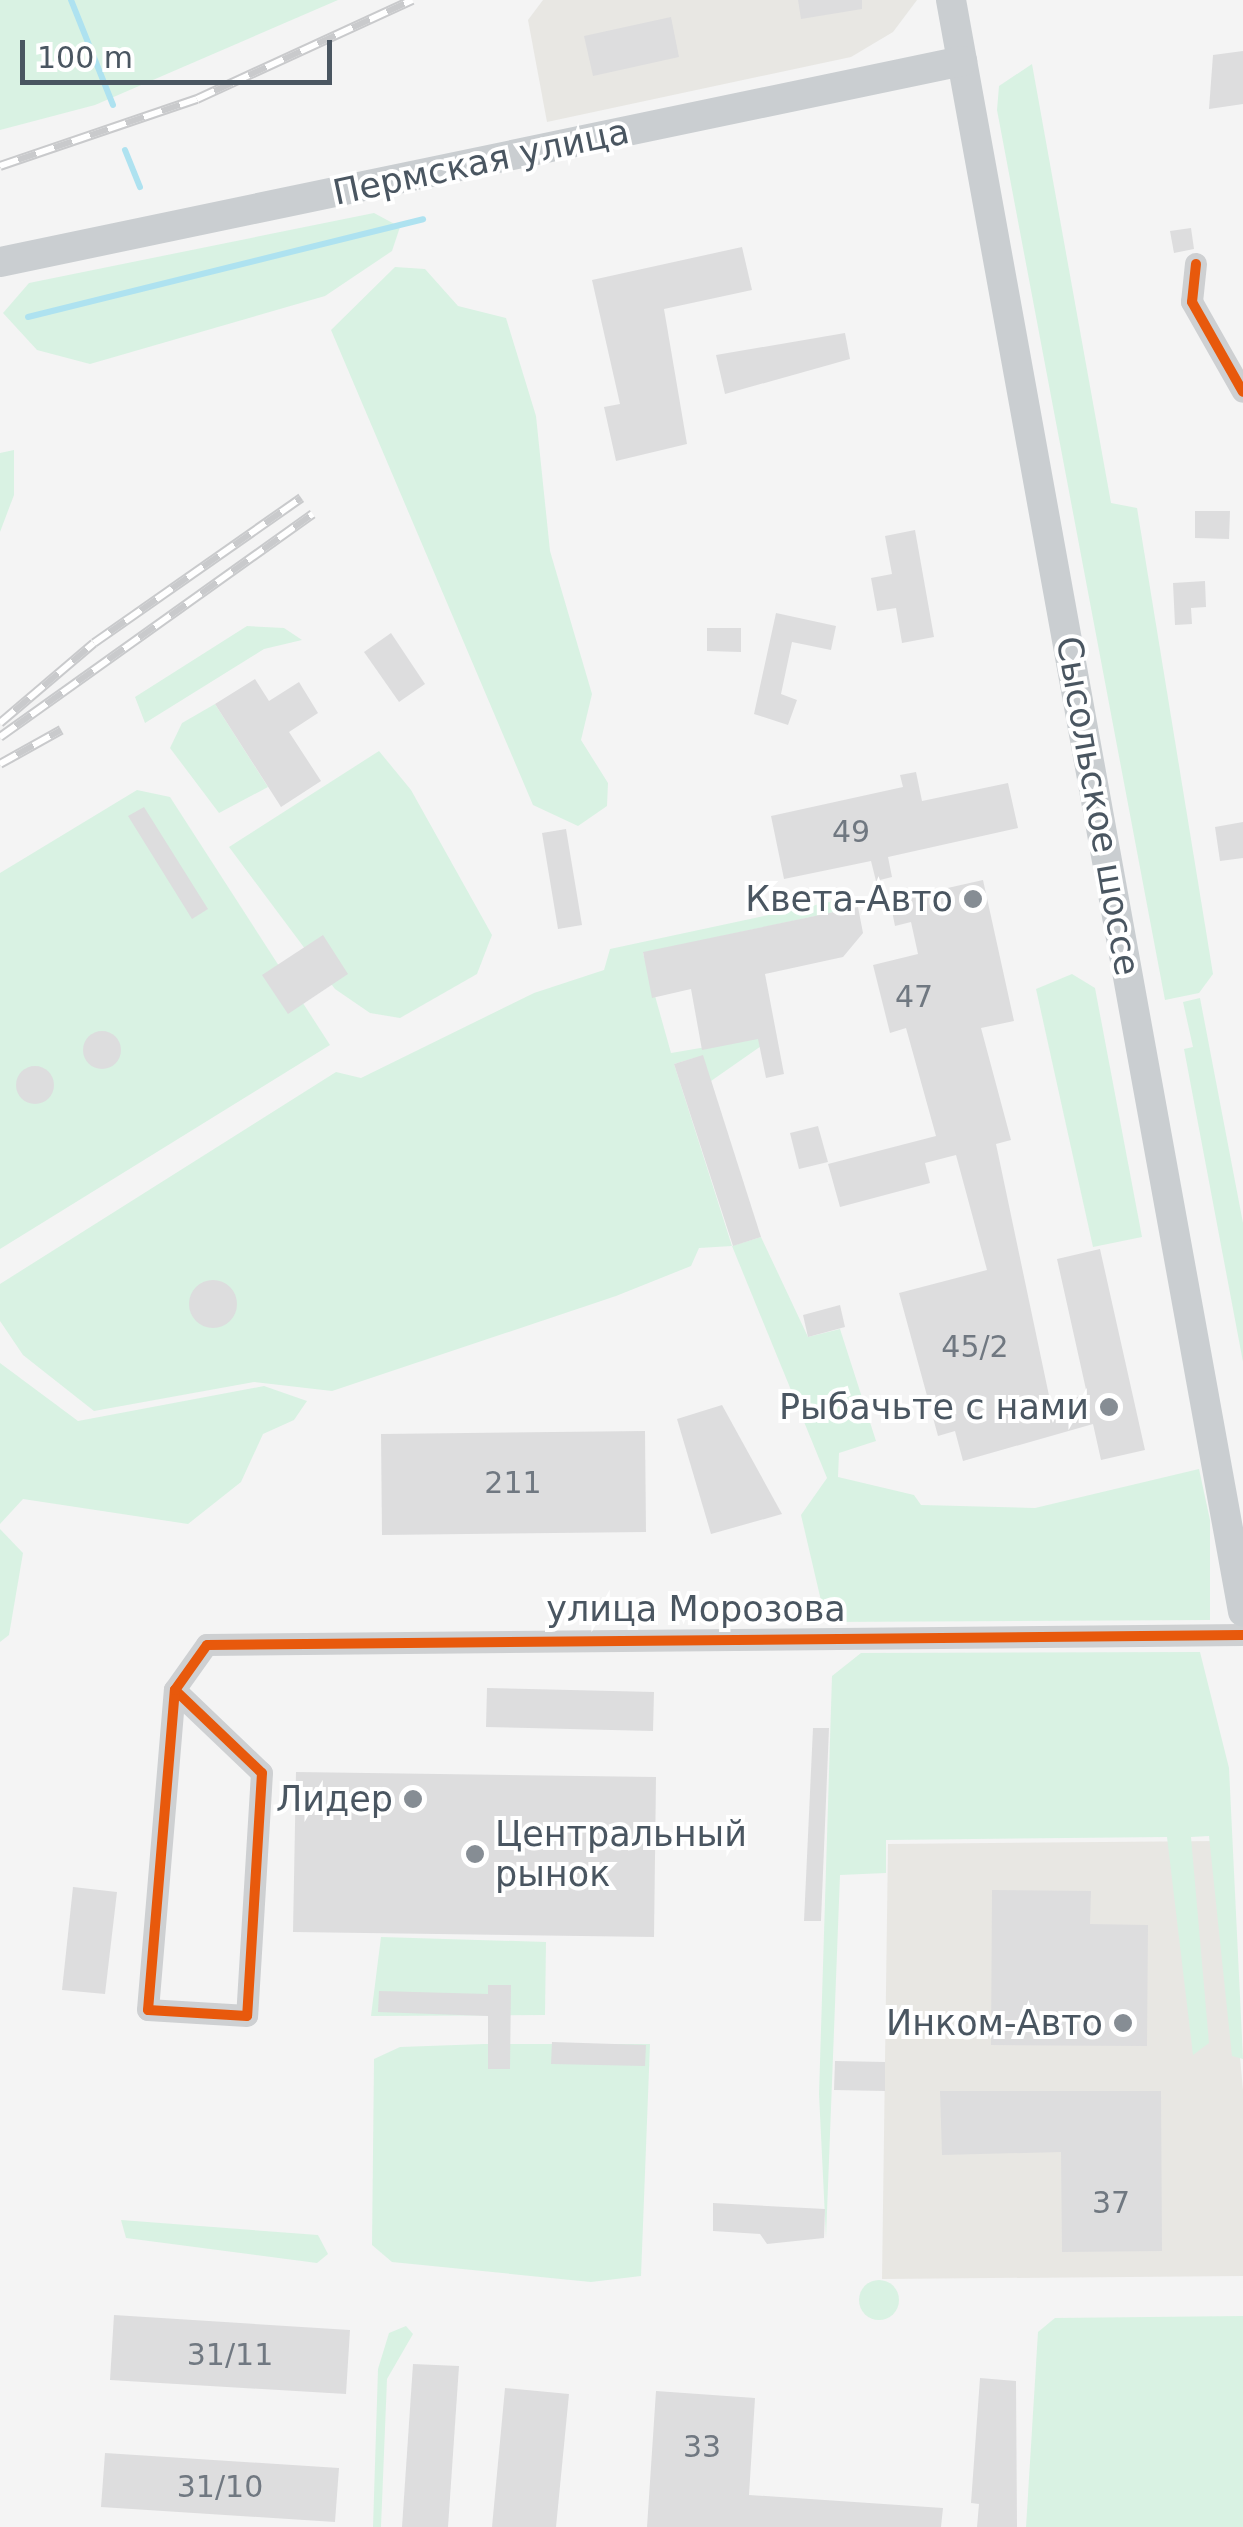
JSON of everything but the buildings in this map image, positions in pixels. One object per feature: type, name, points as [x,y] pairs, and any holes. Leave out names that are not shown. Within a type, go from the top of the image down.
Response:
[{"type":"main road","name":"Сысольское шоссе","points":[[951,0],[1243,1612]]},
{"type":"main road","name":"Пермская улица","points":[[0,262],[962,61]]},
{"type":"street","points":[[1196,264],[1192,302],[1243,392]]},
{"type":"street","name":"улица Морозова","points":[[175,1690],[192,1657],[228,1638],[1243,1634]]},
{"type":"street","points":[[175,1690],[262,1773],[247,2016],[148,2010],[175,1690]]},
{"type":"shaded area","points":[[543,0],[917,0],[893,32],[851,57],[547,122],[528,20]]},
{"type":"shaded area","points":[[1220,1841],[1243,2090],[1243,2276],[882,2279],[888,1844]]},
{"type":"green space","points":[[0,0],[338,0],[95,105],[0,130]]},
{"type":"green space","points":[[1032,64],[1111,503],[1137,508],[1213,974],[1199,993],[1165,1000],[997,110],[999,86]]},
{"type":"green space","points":[[374,213],[400,227],[392,251],[325,296],[90,364],[37,350],[3,313],[29,283]]},
{"type":"green space","points":[[395,267],[425,269],[458,306],[506,318],[536,416],[550,551],[592,694],[581,740],[608,783],[607,806],[578,826],[533,805],[331,330]]},
{"type":"green space","points":[[14,450],[14,495],[0,532],[0,453]]},
{"type":"green space","points":[[247,626],[284,628],[302,640],[264,649],[145,723],[135,697]]},
{"type":"green space","points":[[215,704],[268,787],[219,813],[170,748],[182,723]]},
{"type":"green space","points":[[379,751],[411,790],[492,935],[477,974],[400,1018],[370,1013],[335,989],[229,847]]},
{"type":"green space","points":[[137,790],[170,797],[330,1045],[0,1249],[0,873]]},
{"type":"green space","points":[[843,899],[853,908],[643,953],[671,1053],[777,1035],[711,1081],[694,1058],[674,1064],[732,1246],[699,1248],[691,1266],[616,1296],[332,1391],[254,1382],[94,1411],[23,1355],[0,1321],[0,1284],[336,1072],[361,1078],[534,993],[604,970],[610,949]]},
{"type":"green space","points":[[1072,974],[1095,988],[1142,1237],[1093,1247],[1036,989]]},
{"type":"green space","points":[[1200,998],[1243,1223],[1243,1362],[1184,1049],[1193,1047],[1183,1002]]},
{"type":"green space","points":[[761,1237],[808,1337],[840,1329],[876,1441],[839,1453],[838,1477],[914,1495],[921,1505],[1035,1508],[1199,1469],[1210,1520],[1210,1620],[826,1622],[801,1515],[827,1478],[732,1246]]},
{"type":"green space","points":[[0,1363],[78,1421],[264,1386],[307,1401],[294,1420],[263,1434],[241,1482],[188,1524],[23,1499],[0,1524]]},
{"type":"green space","points":[[0,1529],[23,1553],[9,1635],[0,1642]]},
{"type":"green space","points":[[1200,1652],[1229,1768],[1243,2059],[1232,2056],[1209,1836],[1191,1837],[1209,2043],[1193,2055],[1167,1837],[886,1840],[886,1873],[840,1875],[826,2238],[819,2094],[832,1676],[861,1653]]},
{"type":"green space","points":[[381,1937],[546,1942],[545,2015],[371,2016]]},
{"type":"green space","points":[[650,2044],[641,2276],[591,2282],[392,2262],[372,2245],[374,2059],[400,2047]]},
{"type":"green space","points":[[121,2220],[318,2235],[328,2254],[317,2263],[126,2238]]},
{"type":"green space","points":[[879,2280],[893,2286],[899,2300],[893,2314],[879,2320],[865,2314],[859,2300],[865,2286]]},
{"type":"green space","points":[[1243,2316],[1243,2527],[1026,2527],[1038,2332],[1055,2318]]},
{"type":"green space","points":[[406,2326],[413,2334],[387,2379],[381,2527],[373,2527],[378,2369],[389,2333]]},
{"type":"waterway","points":[[71,0],[113,105]]},
{"type":"waterway","points":[[125,150],[140,187]]},
{"type":"waterway","points":[[28,317],[423,219]]},
{"type":"railway","points":[[0,166],[197,99],[412,0]]},
{"type":"railway","points":[[0,723],[94,643],[301,498]]},
{"type":"railway","points":[[0,737],[313,514]]},
{"type":"railway","points":[[0,764],[61,730]]},
{"type":"cycle path","points":[[1196,264],[1192,302],[1243,392]]},
{"type":"cycle path","points":[[175,1690],[262,1773],[247,2016],[148,2010],[175,1690],[207,1645],[1243,1635]]},
{"type":"place","name":"Квета-Авто","points":[[973,899]]},
{"type":"place","name":"Рыбачьте с нами","points":[[1109,1407]]},
{"type":"place","name":"Лидер","points":[[413,1799]]},
{"type":"place","name":"Центральный рынок","points":[[475,1854]]},
{"type":"place","name":"Инком-Авто","points":[[1123,2023]]}]
